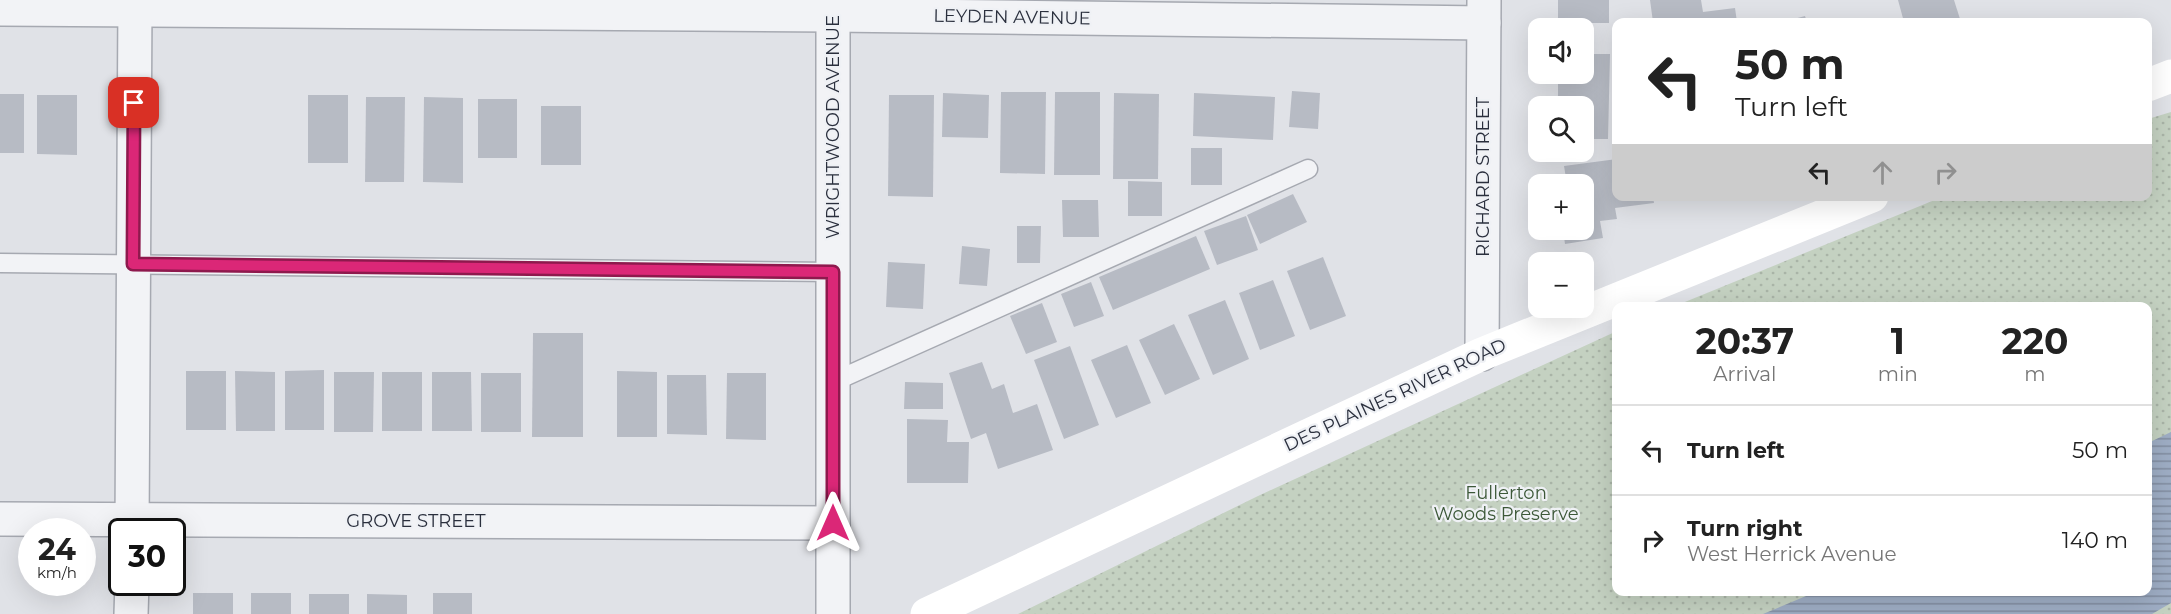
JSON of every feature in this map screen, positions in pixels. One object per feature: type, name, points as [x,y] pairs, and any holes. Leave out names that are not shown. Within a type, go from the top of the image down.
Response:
[{"type":"main road","points":[[2152,83],[2171,76]]},
{"type":"main road","name":"DES PLAINES RIVER ROAD","points":[[927,614],[1482,354],[1860,201]]},
{"type":"street","name":"LEYDEN AVENUE","points":[[0,9],[135,5],[1484,11]]},
{"type":"street","points":[[132,518],[135,5]]},
{"type":"street","name":"WRIGHTWOOD AVENUE","points":[[832,614],[833,7]]},
{"type":"street","name":"RICHARD STREET","points":[[1482,354],[1484,11]]},
{"type":"street","name":"GROVE STREET","points":[[0,519],[108,524]]},
{"type":"street","name":"GROVE STREET","points":[[186,525],[833,523]]},
{"type":"street","points":[[131,614],[132,596]]},
{"type":"lane","points":[[833,382],[1308,169]]},
{"type":"lane","points":[[0,263],[833,272]]},
{"type":"green space","name":"Fullerton Woods Preserve","points":[[2171,112],[2171,614],[1018,614],[1258,496],[1612,333],[1612,596],[2152,596],[2152,302],[1685,302],[1932,201],[2152,201],[2152,118]]},
{"type":"water","points":[[2171,432],[2171,603],[2152,614],[1763,614],[1806,596],[2152,596],[2152,441]]},
{"type":"building","points":[[1558,0],[1609,0],[1609,23],[1594,23],[1594,18],[1558,18]]},
{"type":"building","points":[[1650,0],[1701,0],[1703,12],[1735,8],[1736,18],[1652,18]]},
{"type":"building","points":[[1898,0],[1954,0],[1960,18],[1903,18]]},
{"type":"building","points":[[1594,54],[1610,54],[1608,139],[1594,139],[1594,96],[1558,96],[1558,84],[1594,84]]},
{"type":"building","points":[[1292,91],[1320,93],[1318,129],[1289,127]]},
{"type":"building","points":[[1001,92],[1046,92],[1045,174],[1000,173]]},
{"type":"building","points":[[1055,92],[1100,92],[1100,175],[1054,175]]},
{"type":"building","points":[[943,93],[989,95],[988,138],[942,137]]},
{"type":"building","points":[[1114,93],[1159,94],[1158,179],[1113,179]]},
{"type":"building","points":[[1194,93],[1275,97],[1273,140],[1193,136]]},
{"type":"building","points":[[0,94],[24,94],[24,153],[0,153]]},
{"type":"building","points":[[37,95],[77,95],[77,155],[37,154]]},
{"type":"building","points":[[308,95],[348,95],[348,163],[308,163]]},
{"type":"building","points":[[889,95],[934,95],[933,197],[888,196]]},
{"type":"building","points":[[366,97],[405,97],[404,182],[365,182]]},
{"type":"building","points":[[424,97],[463,98],[463,183],[423,182]]},
{"type":"building","points":[[478,99],[517,99],[517,158],[478,158]]},
{"type":"building","points":[[541,106],[581,106],[581,165],[541,165]]},
{"type":"building","points":[[1191,148],[1222,148],[1222,185],[1191,185]]},
{"type":"building","points":[[1612,160],[1612,201],[1654,201],[1654,203],[1615,208],[1617,219],[1600,221],[1603,238],[1594,239],[1594,174],[1565,174],[1564,166]]},
{"type":"building","points":[[1128,181],[1162,182],[1162,216],[1128,216]]},
{"type":"building","points":[[1293,194],[1307,222],[1260,244],[1247,215]]},
{"type":"building","points":[[1062,200],[1098,200],[1099,237],[1063,237]]},
{"type":"building","points":[[1246,216],[1258,250],[1217,265],[1204,231]]},
{"type":"building","points":[[1017,226],[1041,226],[1040,263],[1017,263]]},
{"type":"building","points":[[1196,236],[1210,269],[1113,310],[1099,277]]},
{"type":"building","points":[[1564,240],[1590,240],[1565,244]]},
{"type":"building","points":[[962,246],[990,249],[987,286],[959,284]]},
{"type":"building","points":[[1323,257],[1346,316],[1310,330],[1287,271]]},
{"type":"building","points":[[888,262],[925,264],[923,309],[886,307]]},
{"type":"building","points":[[1273,280],[1295,336],[1260,350],[1239,293]]},
{"type":"building","points":[[1091,282],[1104,316],[1074,327],[1061,294]]},
{"type":"building","points":[[1225,300],[1249,359],[1213,375],[1188,315]]},
{"type":"building","points":[[1042,303],[1057,342],[1026,354],[1010,316]]},
{"type":"building","points":[[1174,324],[1200,379],[1165,395],[1139,340]]},
{"type":"building","points":[[533,333],[583,333],[583,437],[532,437]]},
{"type":"building","points":[[1127,345],[1151,403],[1116,418],[1091,360]]},
{"type":"building","points":[[1070,346],[1099,425],[1064,439],[1034,360]]},
{"type":"building","points":[[982,362],[992,389],[1004,384],[1013,413],[1037,404],[1053,450],[998,469],[986,433],[971,439],[949,373]]},
{"type":"building","points":[[324,370],[324,430],[285,430],[285,371]]},
{"type":"building","points":[[186,371],[226,371],[226,430],[186,430]]},
{"type":"building","points":[[235,371],[275,372],[275,431],[236,431]]},
{"type":"building","points":[[617,371],[657,372],[657,437],[617,437]]},
{"type":"building","points":[[334,372],[374,372],[373,432],[334,432]]},
{"type":"building","points":[[382,372],[422,372],[422,431],[382,431]]},
{"type":"building","points":[[432,372],[471,372],[472,431],[432,431]]},
{"type":"building","points":[[481,373],[521,373],[521,432],[481,432]]},
{"type":"building","points":[[727,373],[766,373],[766,440],[726,439]]},
{"type":"building","points":[[667,375],[706,375],[707,435],[667,434]]},
{"type":"building","points":[[905,382],[943,383],[943,409],[904,409]]},
{"type":"building","points":[[907,419],[948,420],[947,442],[969,442],[968,483],[907,483]]},
{"type":"building","points":[[193,593],[233,593],[233,614],[193,614]]},
{"type":"building","points":[[251,593],[291,593],[291,614],[251,614]]},
{"type":"building","points":[[433,593],[472,593],[472,614],[433,614]]},
{"type":"building","points":[[309,594],[349,594],[349,614],[309,614]]},
{"type":"building","points":[[367,594],[407,595],[407,614],[367,614]]},
{"type":"route","points":[[134,103],[133,264],[833,272],[833,523]]}]
